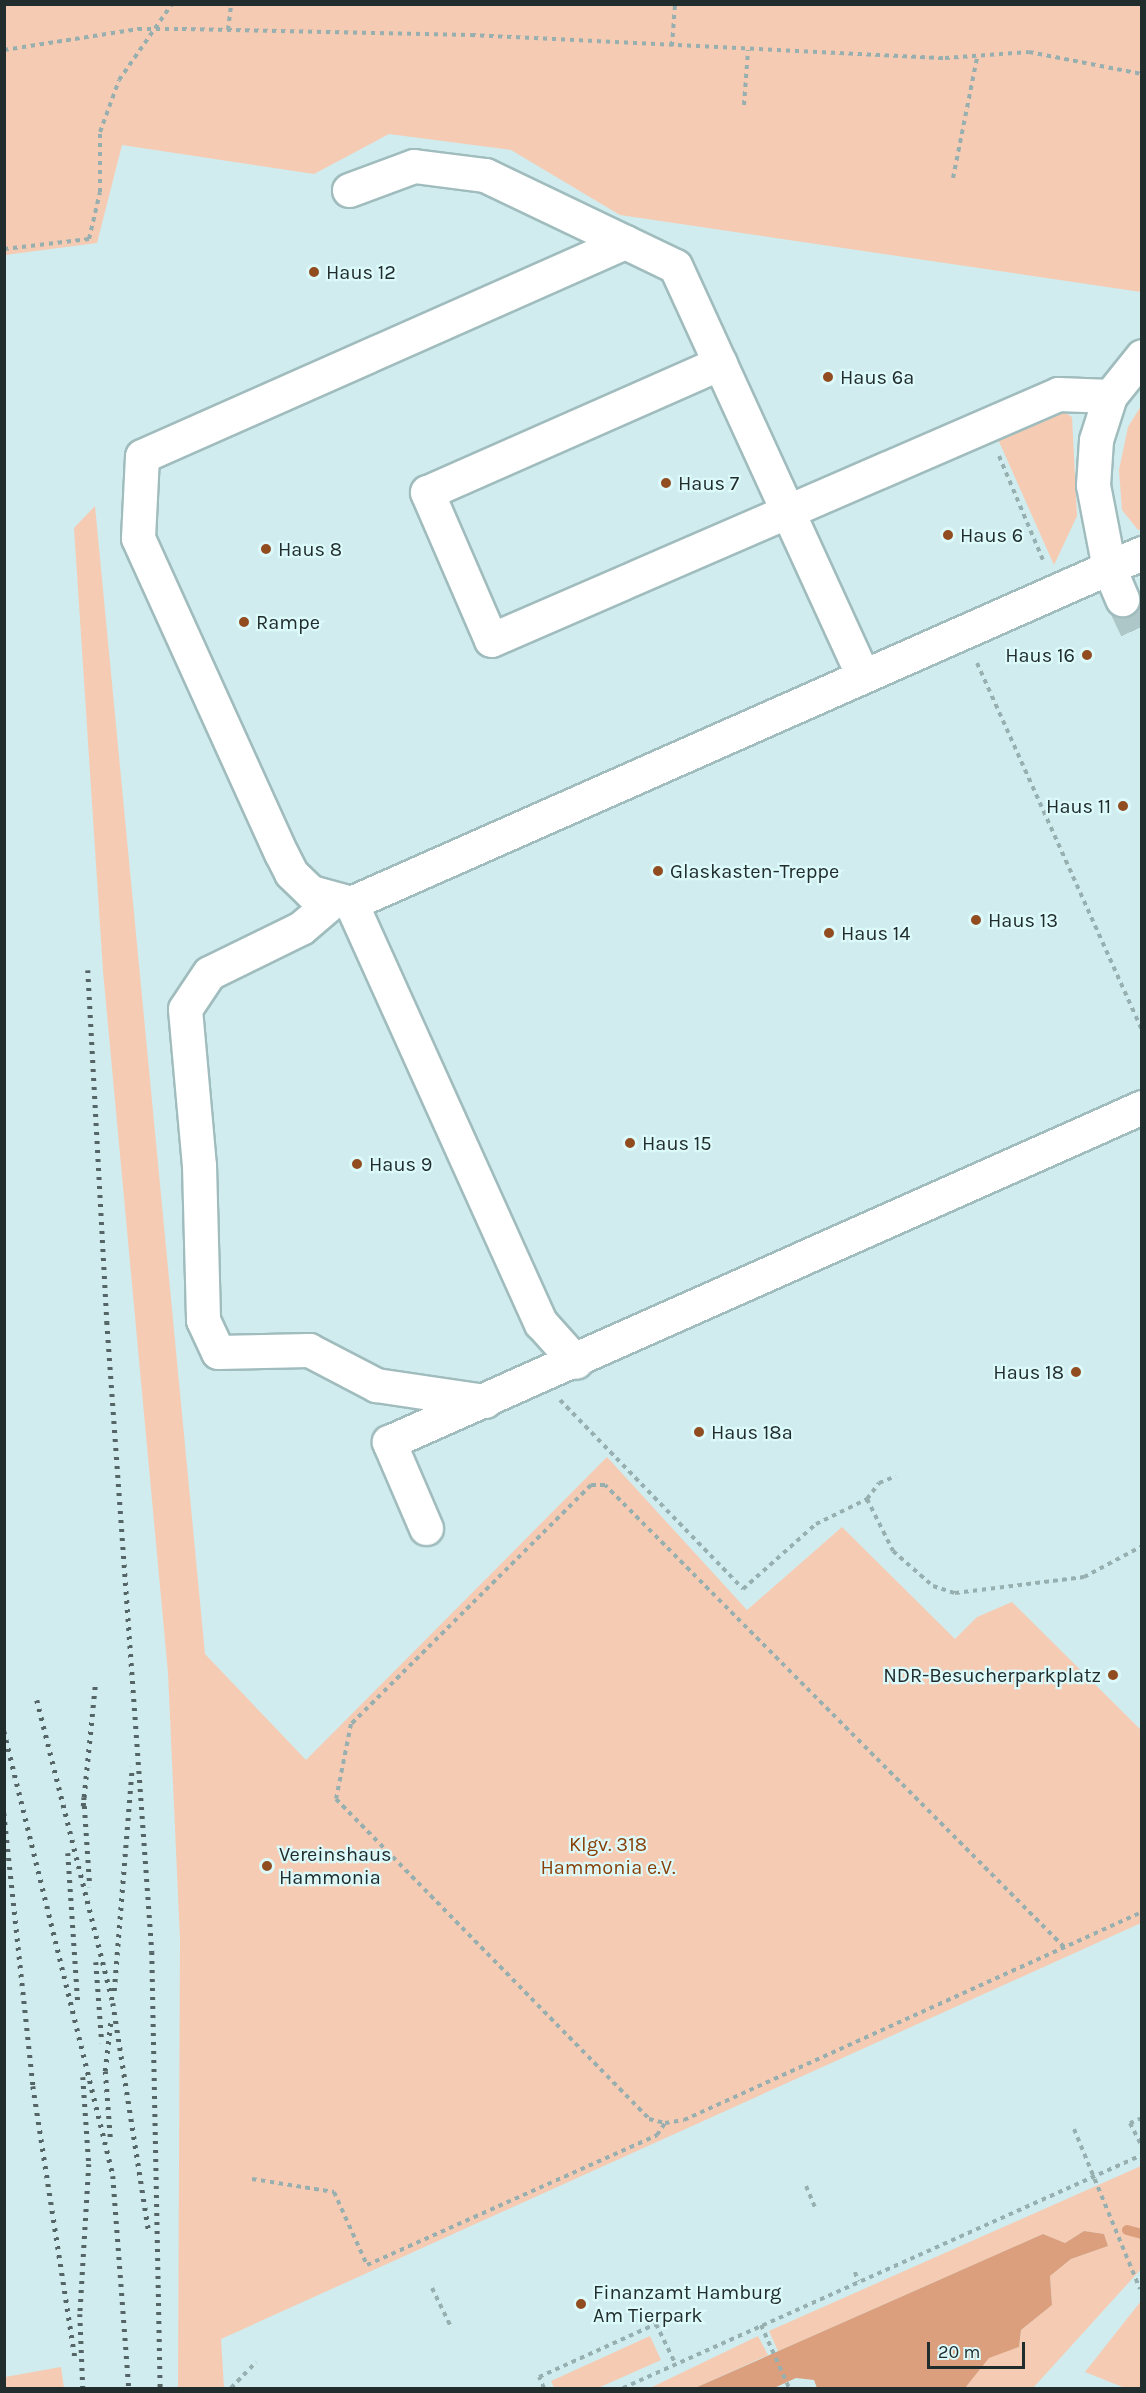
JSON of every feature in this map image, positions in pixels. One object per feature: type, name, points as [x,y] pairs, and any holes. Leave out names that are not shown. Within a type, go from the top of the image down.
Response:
[{"type":"lane","points":[[349,190],[414,166],[485,175],[675,266],[863,676]]},
{"type":"lane","points":[[576,1362],[541,1323],[342,902],[311,892],[291,873],[138,538],[142,456],[625,242]]},
{"type":"lane","points":[[1122,599],[1109,568],[1093,485],[1096,440],[1110,396],[1142,356]]},
{"type":"lane","points":[[720,363],[427,492],[492,640],[1058,394],[1110,396]]},
{"type":"lane","points":[[487,1402],[376,1385],[309,1350],[218,1352],[203,1320],[199,1165],[185,1010],[209,974],[301,928],[342,902],[1142,553]]},
{"type":"lane","points":[[426,1528],[389,1442],[487,1402],[1142,1107]]},
{"type":"path","points":[[4,249],[89,239],[100,192],[100,132],[119,80],[172,4]]},
{"type":"path","points":[[228,30],[231,4]]},
{"type":"path","points":[[672,46],[675,4]]},
{"type":"path","points":[[4,50],[138,29],[155,31],[228,30],[977,57],[1029,52],[1142,74]]},
{"type":"path","points":[[744,105],[748,50]]},
{"type":"path","points":[[953,178],[977,57]]},
{"type":"path","points":[[985,425],[1056,591]]},
{"type":"path","points":[[963,632],[1142,1030]]},
{"type":"path","points":[[548,1403],[558,1398],[743,1589],[816,1524],[867,1499],[879,1483],[896,1476]]},
{"type":"path","points":[[1064,1947],[605,1485],[591,1485],[351,1724],[336,1799],[649,2119],[665,2123],[684,2120],[1142,1912]]},
{"type":"path","points":[[867,1499],[893,1551],[933,1586],[955,1593],[1084,1577],[1142,1546]]},
{"type":"path","points":[[1142,2118],[1130,2123],[1142,2147]]},
{"type":"path","points":[[252,2179],[334,2192],[367,2265],[657,2135],[665,2123]]},
{"type":"path","points":[[1074,2129],[1140,2289]]},
{"type":"path","points":[[622,2388],[1142,2155]]},
{"type":"path","points":[[806,2186],[816,2210]]},
{"type":"path","points":[[855,2272],[858,2282]]},
{"type":"path","points":[[432,2288],[451,2327]]},
{"type":"path","points":[[544,2388],[538,2377],[656,2324],[675,2364]]},
{"type":"path","points":[[761,2325],[789,2387]]},
{"type":"path","points":[[231,2388],[256,2362]]},
{"type":"green space","points":[[5,4],[1141,5],[1141,292],[620,215],[511,150],[389,134],[314,174],[122,145],[97,243],[5,255]]},
{"type":"green space","points":[[1141,406],[1142,529],[1138,530],[1122,510],[1119,470],[1128,427]]},
{"type":"green space","points":[[1059,409],[1072,417],[1077,516],[1054,565],[997,437]]},
{"type":"green space","name":"Klgv. 318 Hammonia e.V.","points":[[95,506],[205,1654],[306,1760],[607,1457],[747,1610],[842,1527],[955,1639],[977,1617],[1012,1602],[1141,1730],[1141,1923],[221,2339],[224,2388],[178,2388],[180,1939],[168,1673],[103,971],[74,528]]},
{"type":"green space","points":[[1141,2166],[1141,2269],[1033,2388],[965,2388],[989,2357],[1019,2347],[1021,2330],[1052,2305],[1050,2276],[1071,2259],[1108,2246],[1104,2234],[1084,2231],[1065,2243],[1043,2234],[778,2351],[769,2331]]},
{"type":"green space","points":[[1141,2301],[1141,2388],[1125,2388],[1085,2372]]},
{"type":"green space","points":[[650,2336],[661,2360],[598,2388],[554,2388],[551,2381]]},
{"type":"green space","points":[[758,2336],[768,2355],[695,2388],[650,2388]]},
{"type":"green space","points":[[61,2367],[64,2388],[5,2388],[5,2377]]},
{"type":"shaded area","points":[[1084,2231],[1104,2234],[1108,2246],[1071,2259],[1050,2276],[1052,2305],[1021,2330],[1019,2347],[989,2358],[965,2388],[817,2388],[814,2380],[796,2378],[774,2388],[695,2388],[1043,2234],[1065,2243]]},
{"type":"waterway","points":[[1127,2230],[1142,2234]]},
{"type":"tunnel","points":[[1122,599],[1142,641]]},
{"type":"railway","points":[[88,970],[107,1322],[152,1952],[160,2388]]},
{"type":"railway","points":[[83,1806],[95,1685]]},
{"type":"railway","points":[[37,1700],[113,2003],[149,2232]]},
{"type":"railway","points":[[4,1731],[113,2176],[129,2388]]},
{"type":"railway","points":[[114,1991],[132,1767]]},
{"type":"railway","points":[[84,1797],[90,1887]]},
{"type":"railway","points":[[4,1813],[33,2086],[75,2358]]},
{"type":"railway","points":[[68,1853],[78,2005]]},
{"type":"railway","points":[[96,1962],[102,2043]]},
{"type":"railway","points":[[110,2137],[105,2071],[111,2018]]},
{"type":"railway","points":[[83,2077],[89,2164],[80,2314],[83,2388]]},
{"type":"place","name":"Haus 12","points":[[314,272]]},
{"type":"place","name":"Haus 6a","points":[[828,377]]},
{"type":"place","name":"Haus 7","points":[[666,483]]},
{"type":"place","name":"Haus 6","points":[[948,535]]},
{"type":"place","name":"Haus 8","points":[[266,549]]},
{"type":"place","name":"Rampe","points":[[244,622]]},
{"type":"place","name":"Haus 16","points":[[1087,655]]},
{"type":"place","name":"Haus 11","points":[[1123,806]]},
{"type":"place","name":"Glaskasten-Treppe","points":[[658,871]]},
{"type":"place","name":"Haus 13","points":[[976,920]]},
{"type":"place","name":"Haus 14","points":[[829,933]]},
{"type":"place","name":"Haus 15","points":[[630,1143]]},
{"type":"place","name":"Haus 9","points":[[357,1164]]},
{"type":"place","name":"Haus 18","points":[[1076,1372]]},
{"type":"place","name":"Haus 18a","points":[[699,1432]]},
{"type":"place","name":"NDR-Besucherparkplatz","points":[[1113,1675]]},
{"type":"place","name":"Vereinshaus Hammonia","points":[[267,1866]]},
{"type":"place","name":"Finanzamt Hamburg Am Tierpark","points":[[581,2304]]}]
